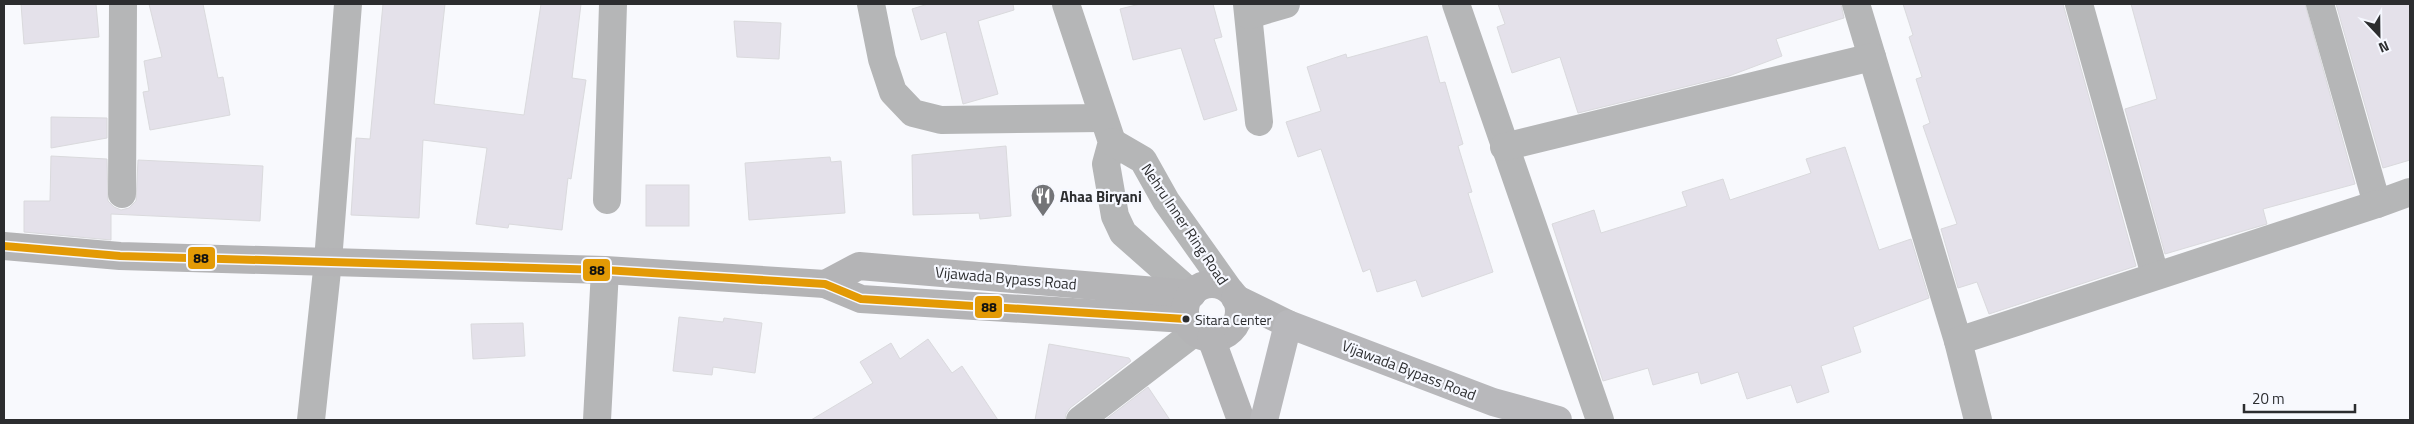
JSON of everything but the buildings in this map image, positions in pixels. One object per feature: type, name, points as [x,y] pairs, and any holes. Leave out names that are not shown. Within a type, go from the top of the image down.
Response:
[{"type":"main road","name":"Vijawada Bypass Road","points":[[4,246],[120,256],[605,270],[824,284],[861,299],[1196,321],[1226,334],[1233,328],[1239,314],[1233,295]]},
{"type":"main road","name":"Vijawada Bypass Road","points":[[1196,321],[1207,285],[1224,287],[1233,295],[1288,324],[1490,411],[1558,420]]},
{"type":"main road","points":[[1196,321],[1241,420]]},
{"type":"main road","points":[[1264,420],[1288,324]]},
{"type":"street","points":[[122,194],[123,4]]},
{"type":"street","points":[[311,420],[328,262],[348,4]]},
{"type":"street","points":[[607,200],[613,4]]},
{"type":"street","points":[[871,4],[882,59],[894,92],[912,113],[941,120],[1107,130]]},
{"type":"street","points":[[1066,4],[1107,130],[1106,164],[1115,216],[1123,233],[1196,321],[1080,420]]},
{"type":"street","points":[[1259,122],[1248,9],[1286,4]]},
{"type":"street","points":[[1456,4],[1600,420]]},
{"type":"street","points":[[1856,4],[1958,341],[1978,420]]},
{"type":"street","points":[[2079,4],[2156,275]]},
{"type":"street","points":[[2320,4],[2377,204]]},
{"type":"street","points":[[1504,147],[1872,57]]},
{"type":"street","name":"Nehru Inner Ring Road","points":[[1107,130],[1143,160],[1166,200],[1233,295]]},
{"type":"street","points":[[1958,341],[2410,192]]},
{"type":"street","points":[[596,420],[605,270]]},
{"type":"transit line","name":"88","points":[[4,246],[120,256],[605,270],[825,284],[861,299],[1186,319]]},
{"type":"place","name":"Ahaa Biryani","points":[[1043,217]]},
{"type":"place","name":"Sitara Center","points":[[1186,319]]}]
